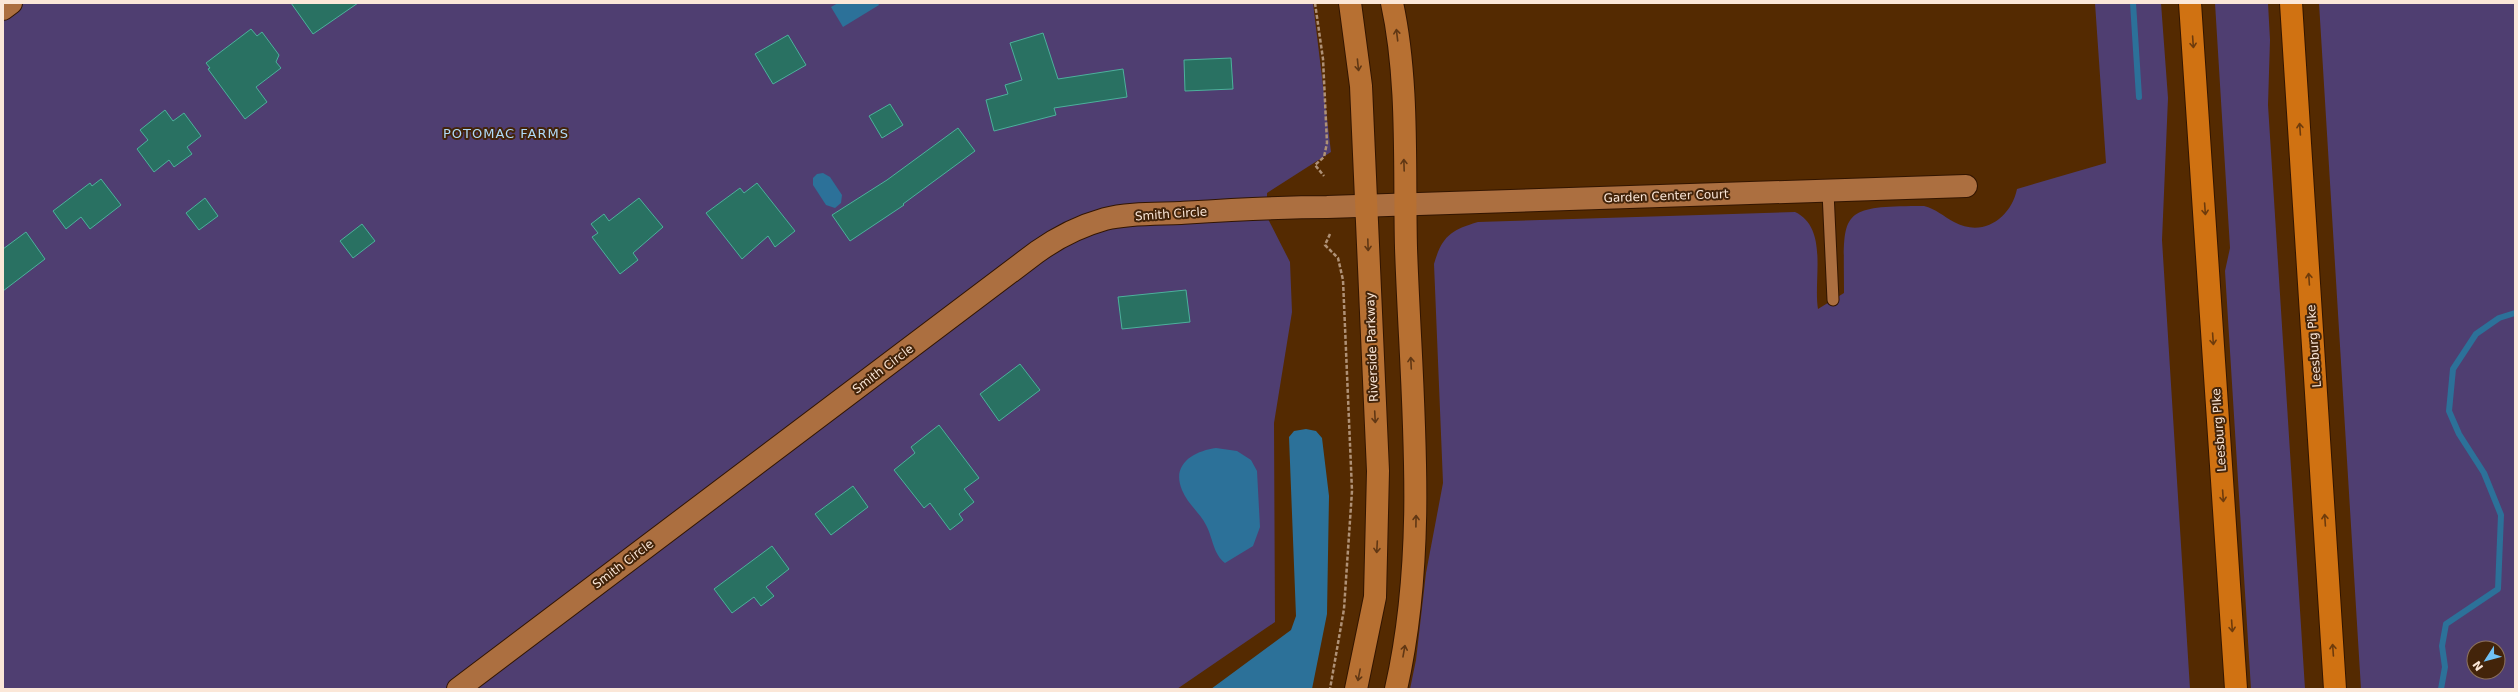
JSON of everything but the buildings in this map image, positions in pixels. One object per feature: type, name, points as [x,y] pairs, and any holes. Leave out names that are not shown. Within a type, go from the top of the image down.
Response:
[{"type":"highway","name":"Leesburg PIke","points":[[2190,3],[2236,689]]},
{"type":"highway","name":"Leesburg Pike","points":[[2291,3],[2335,689]]},
{"type":"main road","name":"Riverside Parkway","points":[[1350,3],[1361,86],[1378,471],[1378,537],[1375,597],[1356,689]]},
{"type":"main road","points":[[1392,3],[1402,77],[1405,204],[1416,452],[1416,534],[1410,612],[1396,689]]},
{"type":"street","points":[[3,9],[11,3]]},
{"type":"street","name":"Garden Center Court","points":[[1366,206],[1828,192],[1966,186]]},
{"type":"street","name":"Smith Circle","points":[[458,689],[1056,238],[1106,219],[1140,215],[1283,207],[1366,206]]},
{"type":"lane","points":[[1828,192],[1833,300]]},
{"type":"path","points":[[1315,3],[1323,59],[1327,143],[1324,158],[1315,165],[1324,176]]},
{"type":"path","points":[[1330,234],[1325,244],[1338,258],[1343,280],[1352,491],[1344,609],[1330,689]]},
{"type":"shaded area","points":[[3,3],[1313,3],[1331,152],[1267,193],[1267,217],[1290,262],[1292,312],[1274,423],[1275,622],[1177,689],[3,689]]},
{"type":"shaded area","points":[[2095,3],[2161,3],[2168,98],[2162,240],[2190,689],[1410,689],[1416,660],[1426,573],[1443,483],[1434,264],[1440,247],[1444,241],[1454,231],[1478,222],[1795,212],[1806,220],[1812,230],[1816,242],[1818,309],[1844,293],[1844,245],[1846,230],[1851,219],[1860,212],[1874,208],[1895,206],[1924,206],[1954,222],[1975,228],[1994,222],[2002,216],[2009,209],[2017,189],[2106,163]]},
{"type":"shaded area","points":[[2215,3],[2268,3],[2270,40],[2268,105],[2305,689],[2251,689],[2225,271],[2230,248]]},
{"type":"shaded area","points":[[2319,3],[2515,3],[2515,689],[2361,689]]},
{"type":"water","points":[[838,3],[878,3],[879,5],[843,27],[831,7]]},
{"type":"water","points":[[823,173],[830,177],[842,195],[841,203],[835,208],[826,205],[813,185],[813,178],[817,174]]},
{"type":"water","points":[[1306,429],[1316,431],[1322,438],[1329,496],[1327,614],[1312,689],[1211,689],[1291,630],[1296,616],[1289,437],[1294,431]]},
{"type":"water","points":[[1216,448],[1237,451],[1251,460],[1257,471],[1260,527],[1253,546],[1225,563],[1218,555],[1203,521],[1184,495],[1179,481],[1182,466],[1187,460],[1200,452]]},
{"type":"waterway","points":[[2133,3],[2139,97]]},
{"type":"waterway","points":[[2441,689],[2445,667],[2442,646],[2446,624],[2498,589],[2501,515],[2484,473],[2459,434],[2449,411],[2453,369],[2476,334],[2499,318],[2515,313]]},
{"type":"district","name":"POTOMAC FARMS","points":[[506,133]]}]
